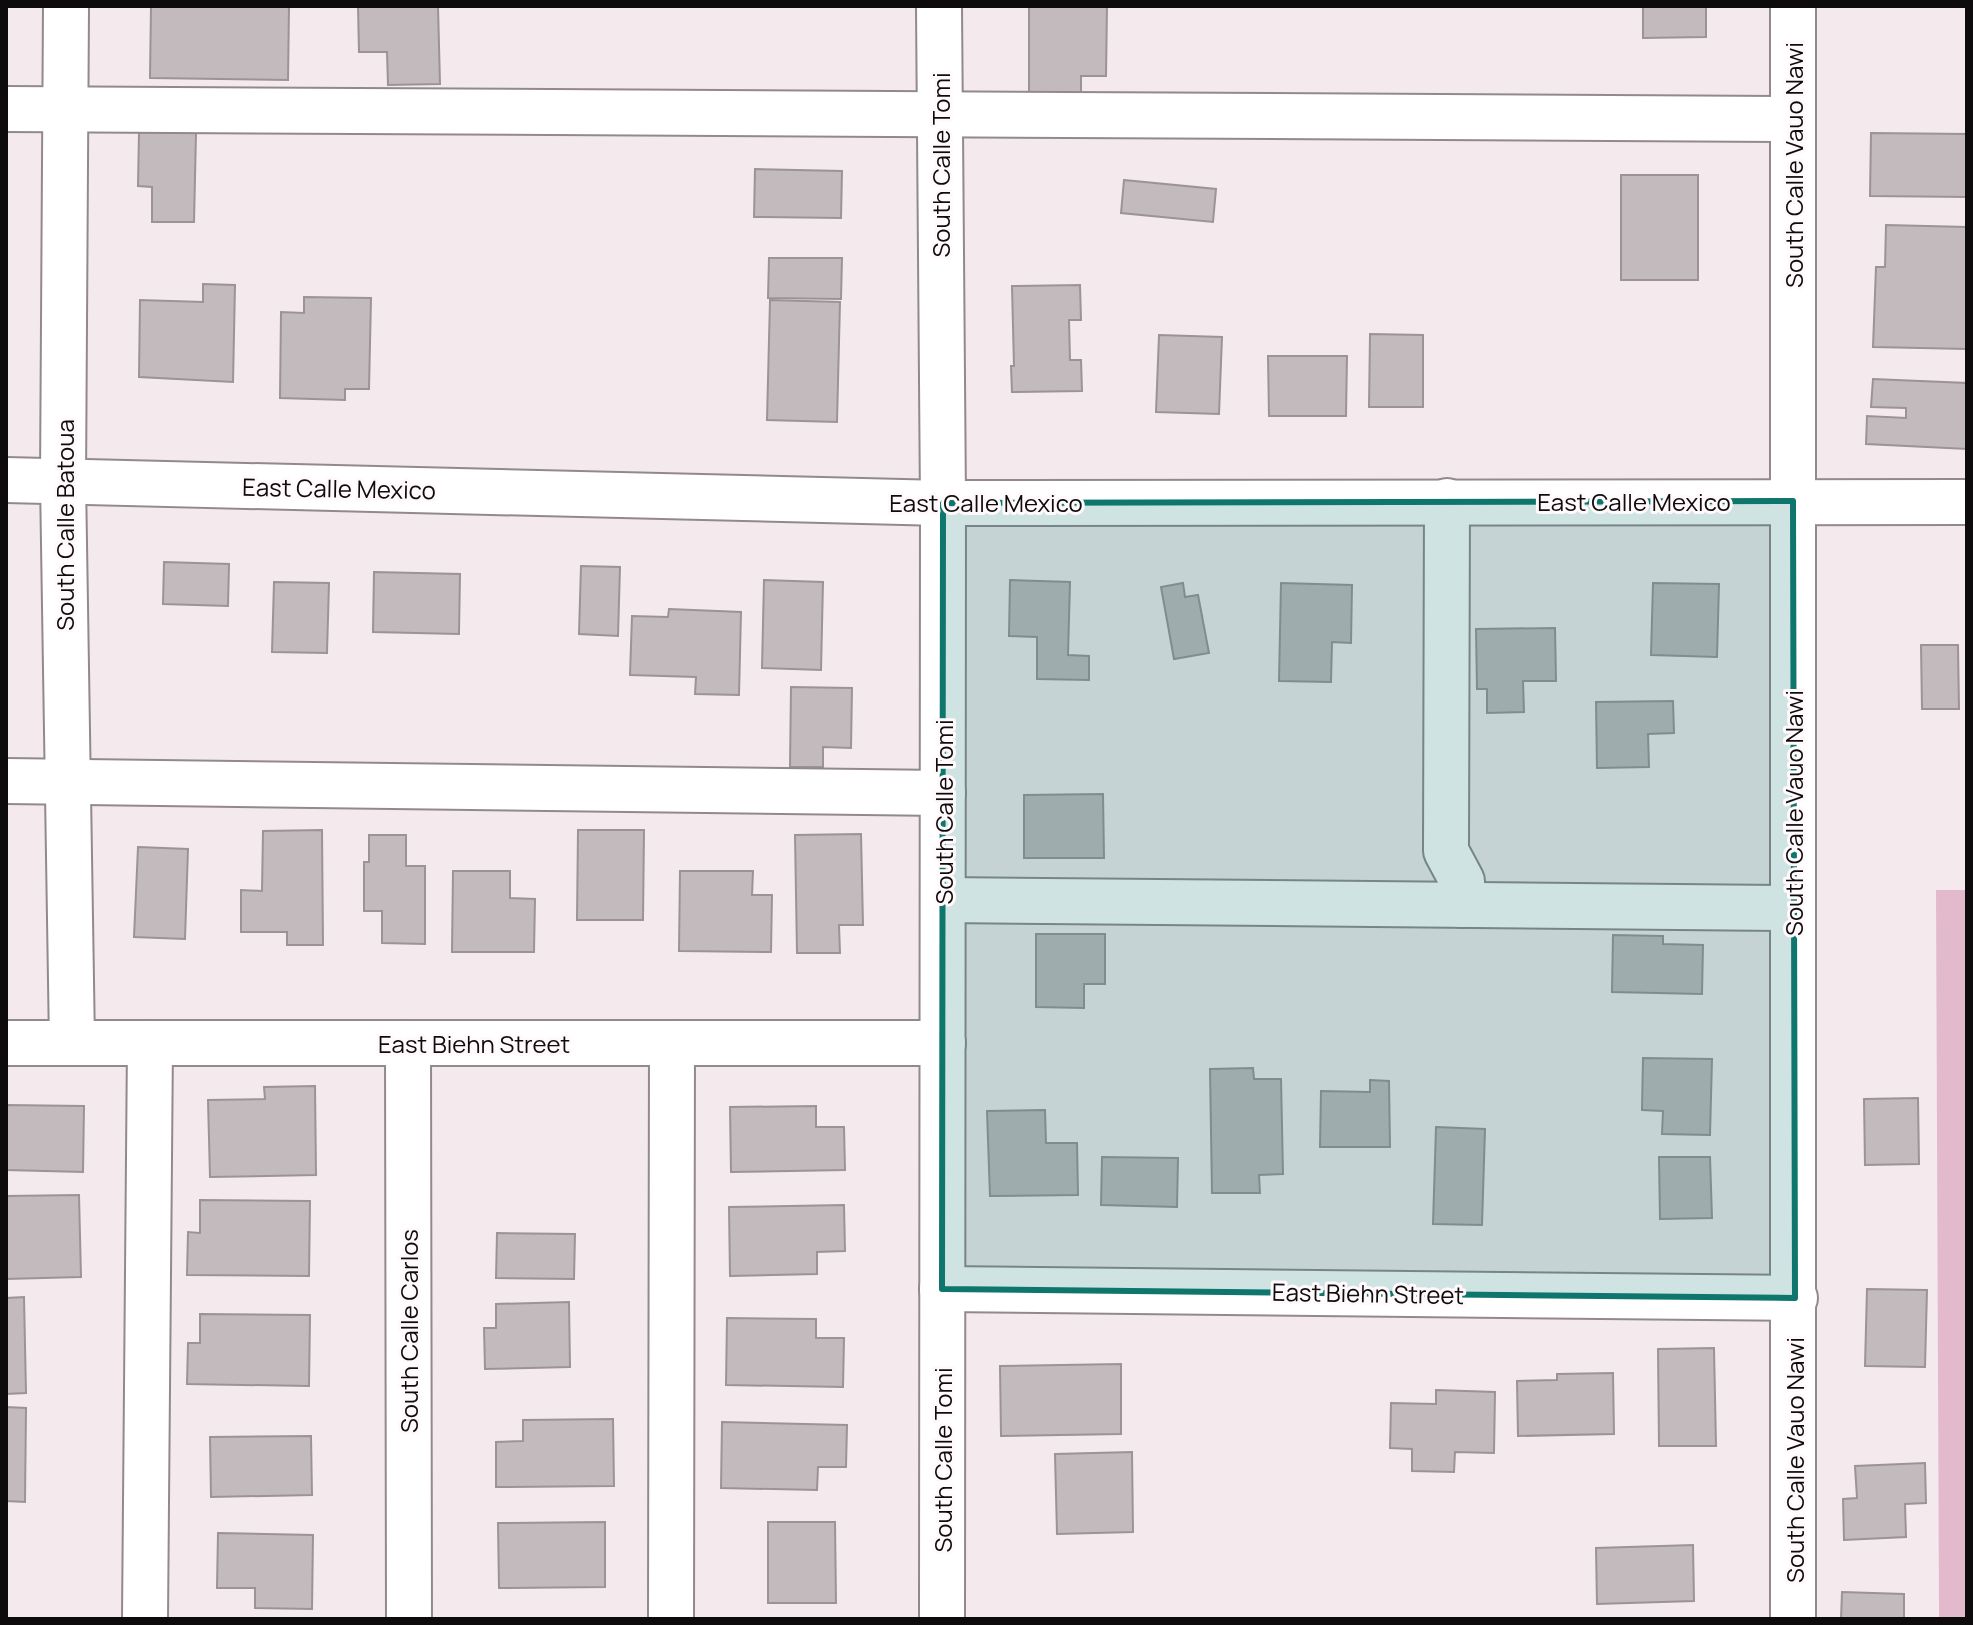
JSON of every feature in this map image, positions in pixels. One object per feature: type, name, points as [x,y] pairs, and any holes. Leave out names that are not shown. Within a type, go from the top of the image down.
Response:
[{"type":"street","name":"South Calle Batoua","points":[[66,6],[63,481],[72,1043]]},
{"type":"street","name":"South Calle Tomi","points":[[939,6],[943,503],[942,1619]]},
{"type":"street","name":"South Calle Vauo Nawi","points":[[1793,6],[1793,1619]]},
{"type":"street","points":[[6,109],[1793,119]]},
{"type":"street","name":"East Calle Mexico","points":[[6,480],[943,503],[1967,502]]},
{"type":"street","points":[[1447,501],[1446,851],[1462,881],[1462,905]]},
{"type":"street","points":[[6,781],[943,793]]},
{"type":"street","points":[[943,900],[1793,908]]},
{"type":"street","name":"East Biehn Street","points":[[6,1043],[943,1043]]},
{"type":"street","points":[[145,1619],[150,1043]]},
{"type":"street","name":"South Calle Carlos","points":[[408,1043],[409,1619]]},
{"type":"street","points":[[671,1619],[672,1043]]},
{"type":"street","name":"East Biehn Street","points":[[942,1289],[1795,1298]]},
{"type":"highlighted area","points":[[1793,501],[1795,1298],[942,1289],[943,503]]},
{"type":"shaded area","points":[[1936,890],[1967,890],[1967,1619],[1939,1619]]},
{"type":"building","points":[[151,6],[289,7],[288,80],[150,78]]},
{"type":"building","points":[[358,6],[438,6],[440,84],[388,85],[387,52],[359,52]]},
{"type":"building","points":[[1029,6],[1107,6],[1106,76],[1081,76],[1081,96],[1029,96]]},
{"type":"building","points":[[1643,6],[1706,6],[1706,37],[1643,38]]},
{"type":"building","points":[[139,132],[196,133],[194,222],[152,222],[152,187],[138,186]]},
{"type":"building","points":[[1871,133],[1967,134],[1967,197],[1870,196]]},
{"type":"building","points":[[755,169],[842,171],[841,218],[754,217]]},
{"type":"building","points":[[1621,175],[1698,175],[1698,280],[1621,280]]},
{"type":"building","points":[[1124,180],[1216,189],[1213,222],[1121,213]]},
{"type":"building","points":[[1886,225],[1967,227],[1967,349],[1873,347],[1876,267],[1885,267]]},
{"type":"building","points":[[769,258],[842,258],[841,299],[768,298]]},
{"type":"building","points":[[203,284],[235,285],[233,382],[139,377],[140,300],[203,302]]},
{"type":"building","points":[[1080,285],[1081,320],[1069,320],[1070,360],[1081,360],[1082,391],[1012,392],[1012,286]]},
{"type":"building","points":[[304,297],[371,298],[369,389],[345,389],[345,400],[280,398],[281,312],[304,313]]},
{"type":"building","points":[[770,300],[840,302],[837,422],[767,420]]},
{"type":"building","points":[[1370,334],[1423,335],[1423,407],[1369,407]]},
{"type":"building","points":[[1159,335],[1222,337],[1219,414],[1156,412]]},
{"type":"building","points":[[1268,356],[1347,356],[1346,416],[1269,416]]},
{"type":"building","points":[[1873,379],[1967,383],[1967,449],[1866,444],[1867,416],[1906,418],[1906,408],[1871,407]]},
{"type":"building","points":[[164,562],[229,564],[228,606],[163,604]]},
{"type":"building","points":[[581,566],[620,567],[618,636],[579,634]]},
{"type":"building","points":[[374,572],[460,574],[459,634],[373,632]]},
{"type":"building","points":[[764,580],[823,582],[821,670],[762,668]]},
{"type":"building","points":[[1010,580],[1070,582],[1068,655],[1089,656],[1089,680],[1037,679],[1037,637],[1009,636]]},
{"type":"building","points":[[274,582],[329,583],[327,653],[272,652]]},
{"type":"building","points":[[1183,583],[1185,597],[1198,595],[1209,653],[1174,659],[1161,587]]},
{"type":"building","points":[[1281,583],[1352,585],[1351,643],[1332,642],[1331,682],[1279,681]]},
{"type":"building","points":[[1653,583],[1719,584],[1717,657],[1651,655]]},
{"type":"building","points":[[669,609],[741,612],[739,695],[695,694],[696,677],[630,675],[632,616],[668,617]]},
{"type":"building","points":[[1555,628],[1556,681],[1523,681],[1524,712],[1487,713],[1487,689],[1477,689],[1476,629]]},
{"type":"building","points":[[1921,645],[1958,645],[1959,709],[1922,709]]},
{"type":"building","points":[[791,687],[852,688],[851,748],[823,747],[823,767],[790,767]]},
{"type":"building","points":[[1673,701],[1674,733],[1648,734],[1649,767],[1597,768],[1596,702]]},
{"type":"building","points":[[1103,794],[1104,858],[1024,858],[1024,795]]},
{"type":"building","points":[[322,830],[323,945],[287,945],[287,932],[241,932],[241,890],[262,891],[263,831]]},
{"type":"building","points":[[578,830],[644,830],[643,920],[577,920]]},
{"type":"building","points":[[861,834],[863,925],[839,925],[840,953],[797,953],[795,835]]},
{"type":"building","points":[[369,835],[406,835],[406,866],[425,866],[425,944],[382,943],[382,911],[364,911],[364,862],[369,862]]},
{"type":"building","points":[[138,847],[188,849],[185,939],[134,937]]},
{"type":"building","points":[[453,871],[510,871],[510,898],[535,899],[534,952],[452,952]]},
{"type":"building","points":[[680,871],[753,871],[752,895],[772,895],[771,952],[679,951]]},
{"type":"building","points":[[1036,934],[1105,934],[1105,984],[1084,984],[1084,1008],[1036,1007]]},
{"type":"building","points":[[1613,935],[1663,936],[1663,944],[1703,945],[1702,994],[1612,992]]},
{"type":"building","points":[[1643,1058],[1712,1059],[1710,1135],[1662,1134],[1663,1111],[1642,1110]]},
{"type":"building","points":[[1253,1068],[1254,1079],[1281,1079],[1283,1174],[1259,1175],[1260,1193],[1212,1193],[1210,1069]]},
{"type":"building","points":[[1370,1080],[1389,1081],[1390,1147],[1320,1147],[1321,1091],[1370,1092]]},
{"type":"building","points":[[315,1086],[316,1175],[210,1177],[208,1100],[265,1099],[264,1087]]},
{"type":"building","points":[[1918,1098],[1919,1164],[1865,1165],[1864,1099]]},
{"type":"building","points":[[6,1105],[84,1106],[83,1172],[6,1170]]},
{"type":"building","points":[[816,1106],[816,1127],[844,1127],[845,1170],[731,1172],[730,1107]]},
{"type":"building","points":[[1045,1110],[1046,1143],[1077,1143],[1078,1195],[990,1196],[987,1111]]},
{"type":"building","points":[[1436,1127],[1485,1129],[1482,1225],[1433,1224]]},
{"type":"building","points":[[1102,1157],[1178,1158],[1177,1207],[1101,1205]]},
{"type":"building","points":[[1659,1157],[1710,1157],[1712,1218],[1660,1219]]},
{"type":"building","points":[[79,1195],[81,1277],[6,1279],[6,1196]]},
{"type":"building","points":[[200,1200],[310,1201],[309,1276],[187,1275],[188,1232],[200,1233]]},
{"type":"building","points":[[844,1205],[845,1251],[817,1252],[817,1274],[730,1276],[729,1207]]},
{"type":"building","points":[[497,1233],[575,1234],[574,1279],[496,1278]]},
{"type":"building","points":[[1867,1289],[1927,1290],[1925,1367],[1865,1366]]},
{"type":"building","points":[[24,1297],[26,1393],[6,1394],[6,1298]]},
{"type":"building","points":[[569,1302],[570,1367],[485,1369],[484,1328],[496,1328],[496,1304]]},
{"type":"building","points":[[200,1314],[310,1315],[309,1386],[187,1384],[188,1343],[200,1343]]},
{"type":"building","points":[[727,1318],[816,1319],[816,1338],[844,1338],[843,1387],[726,1385]]},
{"type":"building","points":[[1714,1348],[1716,1446],[1659,1446],[1658,1349]]},
{"type":"building","points":[[1121,1364],[1121,1434],[1001,1436],[1000,1366]]},
{"type":"building","points":[[1613,1373],[1614,1434],[1518,1436],[1517,1381],[1557,1380],[1557,1374]]},
{"type":"building","points":[[1436,1390],[1495,1392],[1494,1453],[1455,1452],[1454,1472],[1412,1471],[1412,1449],[1390,1448],[1391,1403],[1436,1404]]},
{"type":"building","points":[[6,1407],[26,1408],[25,1502],[6,1501]]},
{"type":"building","points":[[613,1419],[614,1486],[496,1487],[496,1442],[523,1441],[523,1420]]},
{"type":"building","points":[[722,1422],[847,1425],[846,1467],[818,1467],[817,1490],[721,1488]]},
{"type":"building","points":[[311,1436],[312,1495],[211,1497],[210,1437]]},
{"type":"building","points":[[1132,1452],[1133,1532],[1057,1534],[1055,1454]]},
{"type":"building","points":[[1925,1463],[1926,1503],[1905,1504],[1906,1537],[1844,1540],[1843,1499],[1857,1498],[1855,1466]]},
{"type":"building","points":[[605,1522],[605,1587],[499,1588],[498,1523]]},
{"type":"building","points":[[768,1522],[835,1522],[836,1603],[768,1603]]},
{"type":"building","points":[[218,1533],[313,1535],[312,1609],[255,1608],[255,1588],[217,1588]]},
{"type":"building","points":[[1693,1545],[1694,1601],[1597,1604],[1596,1548]]},
{"type":"building","points":[[1842,1592],[1904,1594],[1904,1619],[1841,1619]]}]
